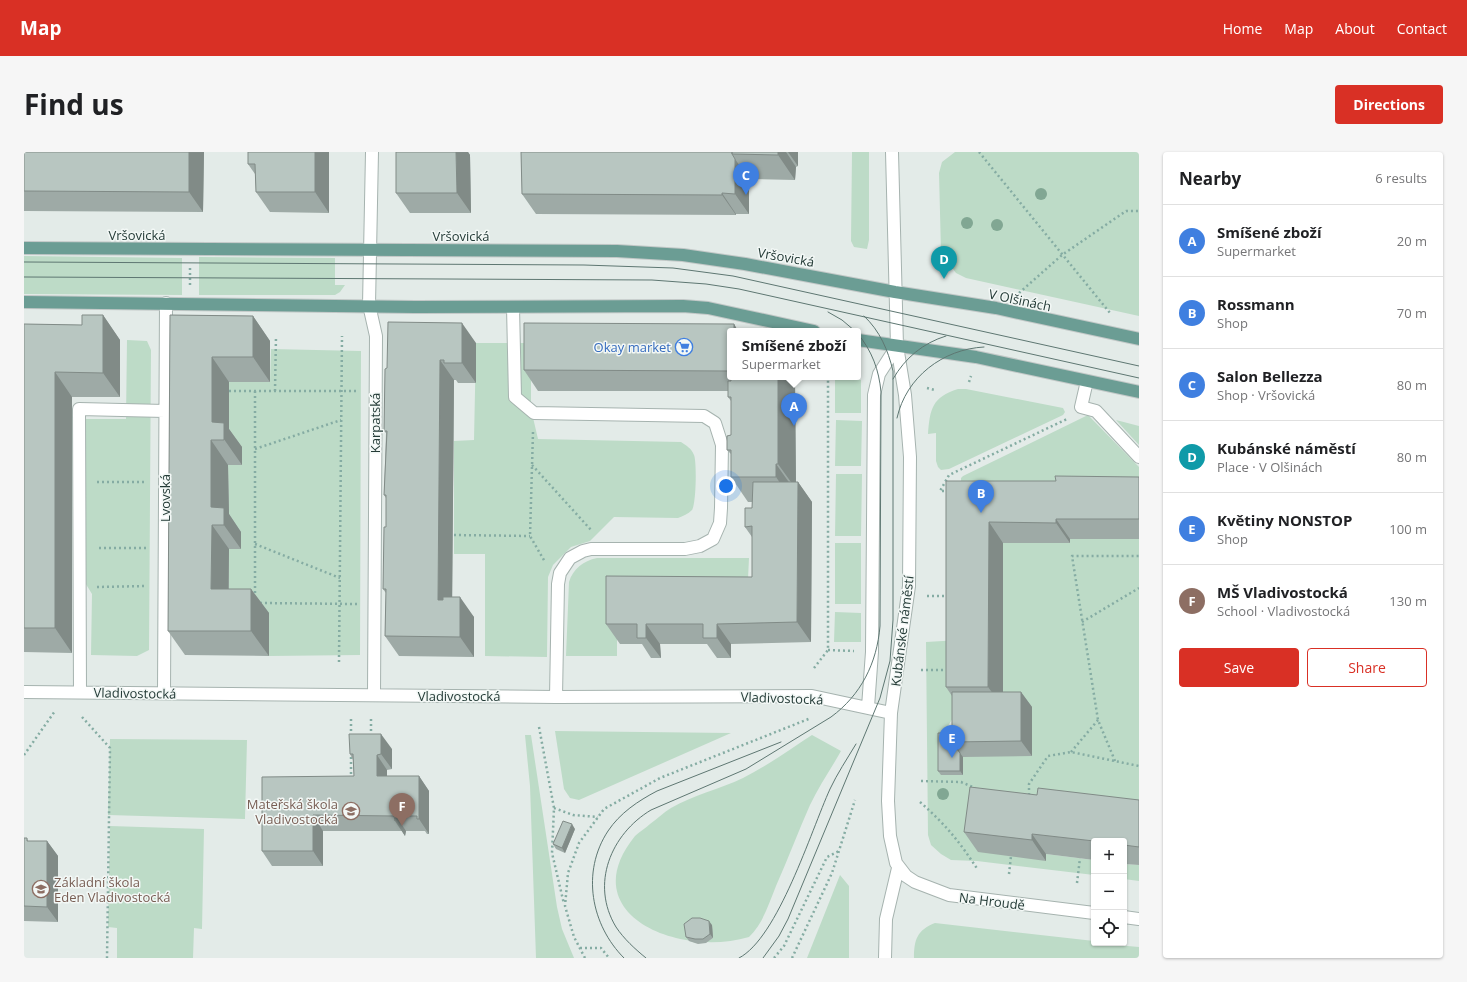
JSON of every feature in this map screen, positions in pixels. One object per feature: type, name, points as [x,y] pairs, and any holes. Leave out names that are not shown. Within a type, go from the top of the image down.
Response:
[{"type":"main road","name":"Vršovická","points":[[24,248],[617,251],[683,255],[745,264],[895,292]]},
{"type":"main road","name":"V Olšinách","points":[[895,292],[991,308],[1139,339]]},
{"type":"main road","points":[[24,302],[513,307],[683,306],[708,308],[800,328]]},
{"type":"main road","points":[[861,340],[976,357],[1139,392]]},
{"type":"street","name":"Karpatská","points":[[372,152],[372,221],[369,305],[376,336],[374,695]]},
{"type":"street","name":"Kubánské náměstí","points":[[892,152],[897,346],[909,430],[909,586],[891,713],[888,801],[890,836],[898,868]]},
{"type":"street","name":"Lvovská","points":[[164,693],[166,303]]},
{"type":"street","points":[[513,307],[515,397],[534,413],[691,414],[704,416],[716,423],[722,445],[720,523],[713,539],[700,546],[685,549],[591,549],[577,554],[565,564],[558,584],[556,696]]},
{"type":"street","name":"Kubánské náměstí","points":[[868,707],[872,652],[874,395],[879,374],[897,346]]},
{"type":"street","points":[[1087,381],[1081,407],[1096,410],[1139,457]]},
{"type":"street","points":[[80,692],[81,587],[79,409],[166,411]]},
{"type":"street","name":"Vladivostocká","points":[[24,692],[556,696],[812,696],[891,713]]},
{"type":"street","points":[[885,958],[886,919],[898,868]]},
{"type":"street","name":"Na Hroudě","points":[[898,868],[915,882],[948,895],[1091,913]]},
{"type":"street","points":[[1127,917],[1139,919]]},
{"type":"path","points":[[979,152],[1111,313]]},
{"type":"path","points":[[1016,296],[1062,255],[1126,211],[1139,211]]},
{"type":"path","points":[[190,249],[190,303]]},
{"type":"path","points":[[275,391],[276,336]]},
{"type":"path","points":[[339,662],[342,336]]},
{"type":"path","points":[[970,382],[971,375]]},
{"type":"path","points":[[814,668],[828,650],[828,380]]},
{"type":"path","points":[[927,388],[935,390]]},
{"type":"path","points":[[229,391],[376,391]]},
{"type":"path","points":[[255,392],[255,596]]},
{"type":"path","points":[[956,491],[940,491],[949,476],[1079,413],[1081,407]]},
{"type":"path","points":[[534,413],[530,536],[558,584]]},
{"type":"path","points":[[255,449],[341,420]]},
{"type":"path","points":[[532,465],[588,527],[616,548]]},
{"type":"path","points":[[80,481],[165,482]]},
{"type":"path","points":[[454,535],[530,536]]},
{"type":"path","points":[[255,544],[340,578]]},
{"type":"path","points":[[80,548],[165,548]]},
{"type":"path","points":[[1115,761],[1098,720],[1072,556],[1139,556]]},
{"type":"path","points":[[81,587],[165,586]]},
{"type":"path","points":[[1082,622],[1139,588]]},
{"type":"path","points":[[920,596],[954,596]]},
{"type":"path","points":[[255,603],[375,604]]},
{"type":"path","points":[[828,650],[861,651]]},
{"type":"path","points":[[922,670],[952,670]]},
{"type":"path","points":[[24,755],[52,717],[64,692]]},
{"type":"path","points":[[82,717],[110,748],[107,958]]},
{"type":"path","points":[[565,906],[568,873],[579,843],[604,809],[660,778],[811,718]]},
{"type":"path","points":[[351,719],[351,745]]},
{"type":"path","points":[[371,719],[371,742]]},
{"type":"path","points":[[1071,752],[1098,720]]},
{"type":"path","points":[[539,727],[554,808],[552,853],[574,937],[585,958]]},
{"type":"path","points":[[1028,800],[1029,784],[1048,756],[1071,752],[1139,766]]},
{"type":"path","points":[[351,753],[351,784]]},
{"type":"path","points":[[921,781],[961,782],[978,789]]},
{"type":"path","points":[[792,958],[832,873],[855,800]]},
{"type":"path","points":[[920,802],[942,821],[959,840],[978,870]]},
{"type":"path","points":[[554,808],[573,814],[598,817]]},
{"type":"path","points":[[774,958],[784,946],[827,857],[839,851]]},
{"type":"path","points":[[1009,874],[1011,856]]},
{"type":"path","points":[[1077,883],[1080,858]]},
{"type":"path","points":[[580,948],[601,948],[609,958]]},
{"type":"green space","points":[[852,152],[869,152],[869,240],[867,249],[854,247],[851,241]]},
{"type":"green space","points":[[955,152],[1139,152],[1139,316],[966,278],[956,273],[941,252],[939,173],[942,162]]},
{"type":"green space","points":[[24,256],[182,258],[182,295],[24,294]]},
{"type":"green space","points":[[199,257],[335,258],[335,285],[345,285],[340,292],[335,295],[199,295]]},
{"type":"green space","points":[[127,340],[147,341],[151,350],[149,650],[137,656],[91,655],[92,594],[84,581],[82,419],[126,419]]},
{"type":"green space","points":[[476,343],[531,343],[531,409],[538,439],[681,442],[690,449],[695,459],[695,492],[692,510],[678,518],[614,517],[590,541],[571,547],[553,565],[548,577],[547,657],[485,656],[485,554],[454,554],[454,441],[474,440]]},
{"type":"green space","points":[[271,349],[361,351],[360,655],[269,656],[269,613],[228,613],[229,549],[241,549],[229,532],[228,465],[242,464],[242,447],[229,447],[229,382],[270,382]]},
{"type":"green space","points":[[835,380],[861,380],[861,413],[835,413]]},
{"type":"green space","points":[[958,389],[966,389],[1063,408],[1065,412],[1063,415],[949,469],[941,470],[936,461],[936,433],[928,434],[930,418],[934,405],[938,400],[949,392]]},
{"type":"green space","points":[[1088,415],[1139,467],[1139,483],[961,482],[961,478],[963,476]]},
{"type":"green space","points":[[836,420],[862,421],[861,466],[835,466]]},
{"type":"green space","points":[[1116,420],[1139,426],[1139,445]]},
{"type":"green space","points":[[836,474],[862,474],[861,536],[835,536]]},
{"type":"green space","points":[[1070,539],[1139,539],[1139,819],[1052,808],[1045,860],[1046,854],[1091,860],[1091,875],[977,861],[951,860],[931,845],[928,835],[926,642],[960,640],[960,707],[941,737],[963,775],[963,756],[1031,756],[1003,707],[1003,543]]},
{"type":"green space","points":[[835,543],[861,543],[861,604],[835,604]]},
{"type":"green space","points":[[597,558],[749,558],[748,579],[617,578],[617,656],[566,656],[569,582],[573,573],[579,566],[587,561]]},
{"type":"green space","points":[[835,612],[861,613],[861,642],[834,642]]},
{"type":"green space","points":[[555,731],[731,733],[579,800],[570,798],[564,789]]},
{"type":"green space","points":[[525,735],[531,735],[557,907],[562,929],[574,958],[536,958],[530,786]]},
{"type":"green space","points":[[812,735],[841,751],[810,805],[765,913],[754,932],[749,937],[721,942],[707,941],[713,938],[687,928],[689,940],[665,935],[642,924],[625,908],[616,888],[619,864],[635,836],[679,803],[743,778]]},
{"type":"green space","points":[[110,739],[247,740],[245,819],[108,815]]},
{"type":"green space","points":[[110,826],[204,829],[202,929],[194,928],[193,958],[117,958],[117,928],[108,927]]},
{"type":"green space","points":[[1127,864],[1139,865],[1139,881],[1127,879]]},
{"type":"green space","points":[[840,875],[849,886],[849,958],[807,958]]},
{"type":"green space","points":[[935,923],[1091,941],[1091,946],[1139,947],[1139,958],[914,958],[918,936],[920,932]]},
{"type":"building","points":[[24,152],[189,152],[189,192],[24,191]]},
{"type":"building","points":[[248,152],[315,152],[315,192],[256,192],[255,164],[248,164]]},
{"type":"building","points":[[396,152],[456,152],[457,193],[396,193]]},
{"type":"building","points":[[521,152],[732,152],[735,159],[735,194],[522,194]]},
{"type":"building","points":[[732,152],[778,152],[778,155],[732,154]]},
{"type":"building","points":[[82,315],[103,315],[103,373],[55,372],[55,628],[24,628],[24,324],[82,325]]},
{"type":"building","points":[[170,315],[253,316],[253,357],[212,357],[212,422],[224,423],[224,440],[211,440],[211,507],[224,508],[224,525],[212,525],[211,589],[251,589],[251,631],[168,631]]},
{"type":"building","points":[[388,322],[462,323],[462,363],[444,363],[444,360],[440,360],[438,600],[443,600],[443,597],[460,597],[460,637],[385,636],[386,589],[383,589],[384,527],[386,527],[386,495],[384,495],[387,431],[384,431],[385,369],[387,368]]},
{"type":"building","points":[[524,323],[734,324],[734,328],[727,328],[727,371],[524,370]]},
{"type":"building","points":[[778,380],[778,464],[776,464],[776,477],[731,477],[731,450],[727,450],[727,436],[731,435],[731,397],[728,397],[728,381]]},
{"type":"building","points":[[1055,476],[1139,477],[1139,519],[1056,519],[1056,523],[989,522],[988,687],[946,687],[946,481],[1056,481]]},
{"type":"building","points":[[753,482],[798,482],[797,622],[717,624],[717,638],[703,638],[703,624],[646,624],[646,638],[637,638],[637,624],[606,624],[606,576],[752,577],[752,526],[745,527],[745,508],[752,508]]},
{"type":"building","points":[[952,692],[1021,692],[1021,741],[952,742]]},
{"type":"building","points":[[938,733],[952,733],[952,742],[960,753],[960,771],[938,771]]},
{"type":"building","name":"Mateřská škola Vladivostocká","points":[[349,734],[381,734],[381,754],[377,755],[377,776],[419,776],[419,819],[417,819],[417,816],[396,816],[395,821],[394,816],[313,815],[313,851],[262,851],[262,777],[354,776],[353,754],[350,754]]},
{"type":"building","points":[[970,787],[1037,795],[1038,788],[1139,800],[1139,847],[1127,845],[1127,838],[1091,838],[1091,841],[1032,834],[1032,840],[964,832]]},
{"type":"building","points":[[563,821],[572,824],[562,848],[553,844]]},
{"type":"building","points":[[24,838],[27,838],[27,841],[47,841],[47,907],[24,906]]},
{"type":"building","points":[[692,918],[700,918],[709,921],[710,934],[703,939],[686,937],[684,924]]},
{"type":"tram line","points":[[24,262],[584,265],[673,268],[733,276],[1139,366]]},
{"type":"tram line","points":[[24,277],[652,280],[706,284],[739,289],[1139,378]]},
{"type":"tram line","points":[[828,312],[842,320],[851,328]]},
{"type":"tram line","points":[[763,958],[779,936],[788,919],[880,698],[890,661],[893,620],[893,371],[883,341],[875,328],[864,316]]},
{"type":"tram line","points":[[893,379],[903,364],[915,352],[922,347],[946,336]]},
{"type":"tram line","points":[[646,958],[630,944],[616,927],[608,911],[605,894],[605,877],[609,861],[615,846],[625,832],[637,820],[651,810],[746,769],[831,717],[851,699],[866,677],[871,665],[880,626],[881,392],[879,376],[874,361],[861,338]]},
{"type":"tram line","points":[[897,418],[902,403],[909,390],[928,368],[954,353],[984,347]]},
{"type":"tram line","points":[[624,958],[613,945],[604,930],[597,914],[594,898],[592,880],[594,864],[608,831],[630,808],[657,791],[781,742]]},
{"type":"tram line","points":[[739,958],[753,947],[767,929],[780,907],[792,882],[830,789],[856,744]]},
{"type":"place","name":"Salon Bellezza","points":[[746,195]]},
{"type":"place","name":"Kubánské náměstí","points":[[944,279]]},
{"type":"place","name":"Okay market","points":[[684,347]]},
{"type":"place","name":"Smíšené zboží","points":[[794,426]]},
{"type":"place","name":"Rossmann","points":[[981,513]]},
{"type":"place","name":"Květiny NONSTOP","points":[[952,758]]},
{"type":"place","name":"Mateřská škola Vladivostocká","points":[[351,811]]},
{"type":"place","name":"MŠ Vladivostocká","points":[[402,826]]},
{"type":"place","name":"Základní škola Eden Vladivostocká","points":[[41,889]]}]
